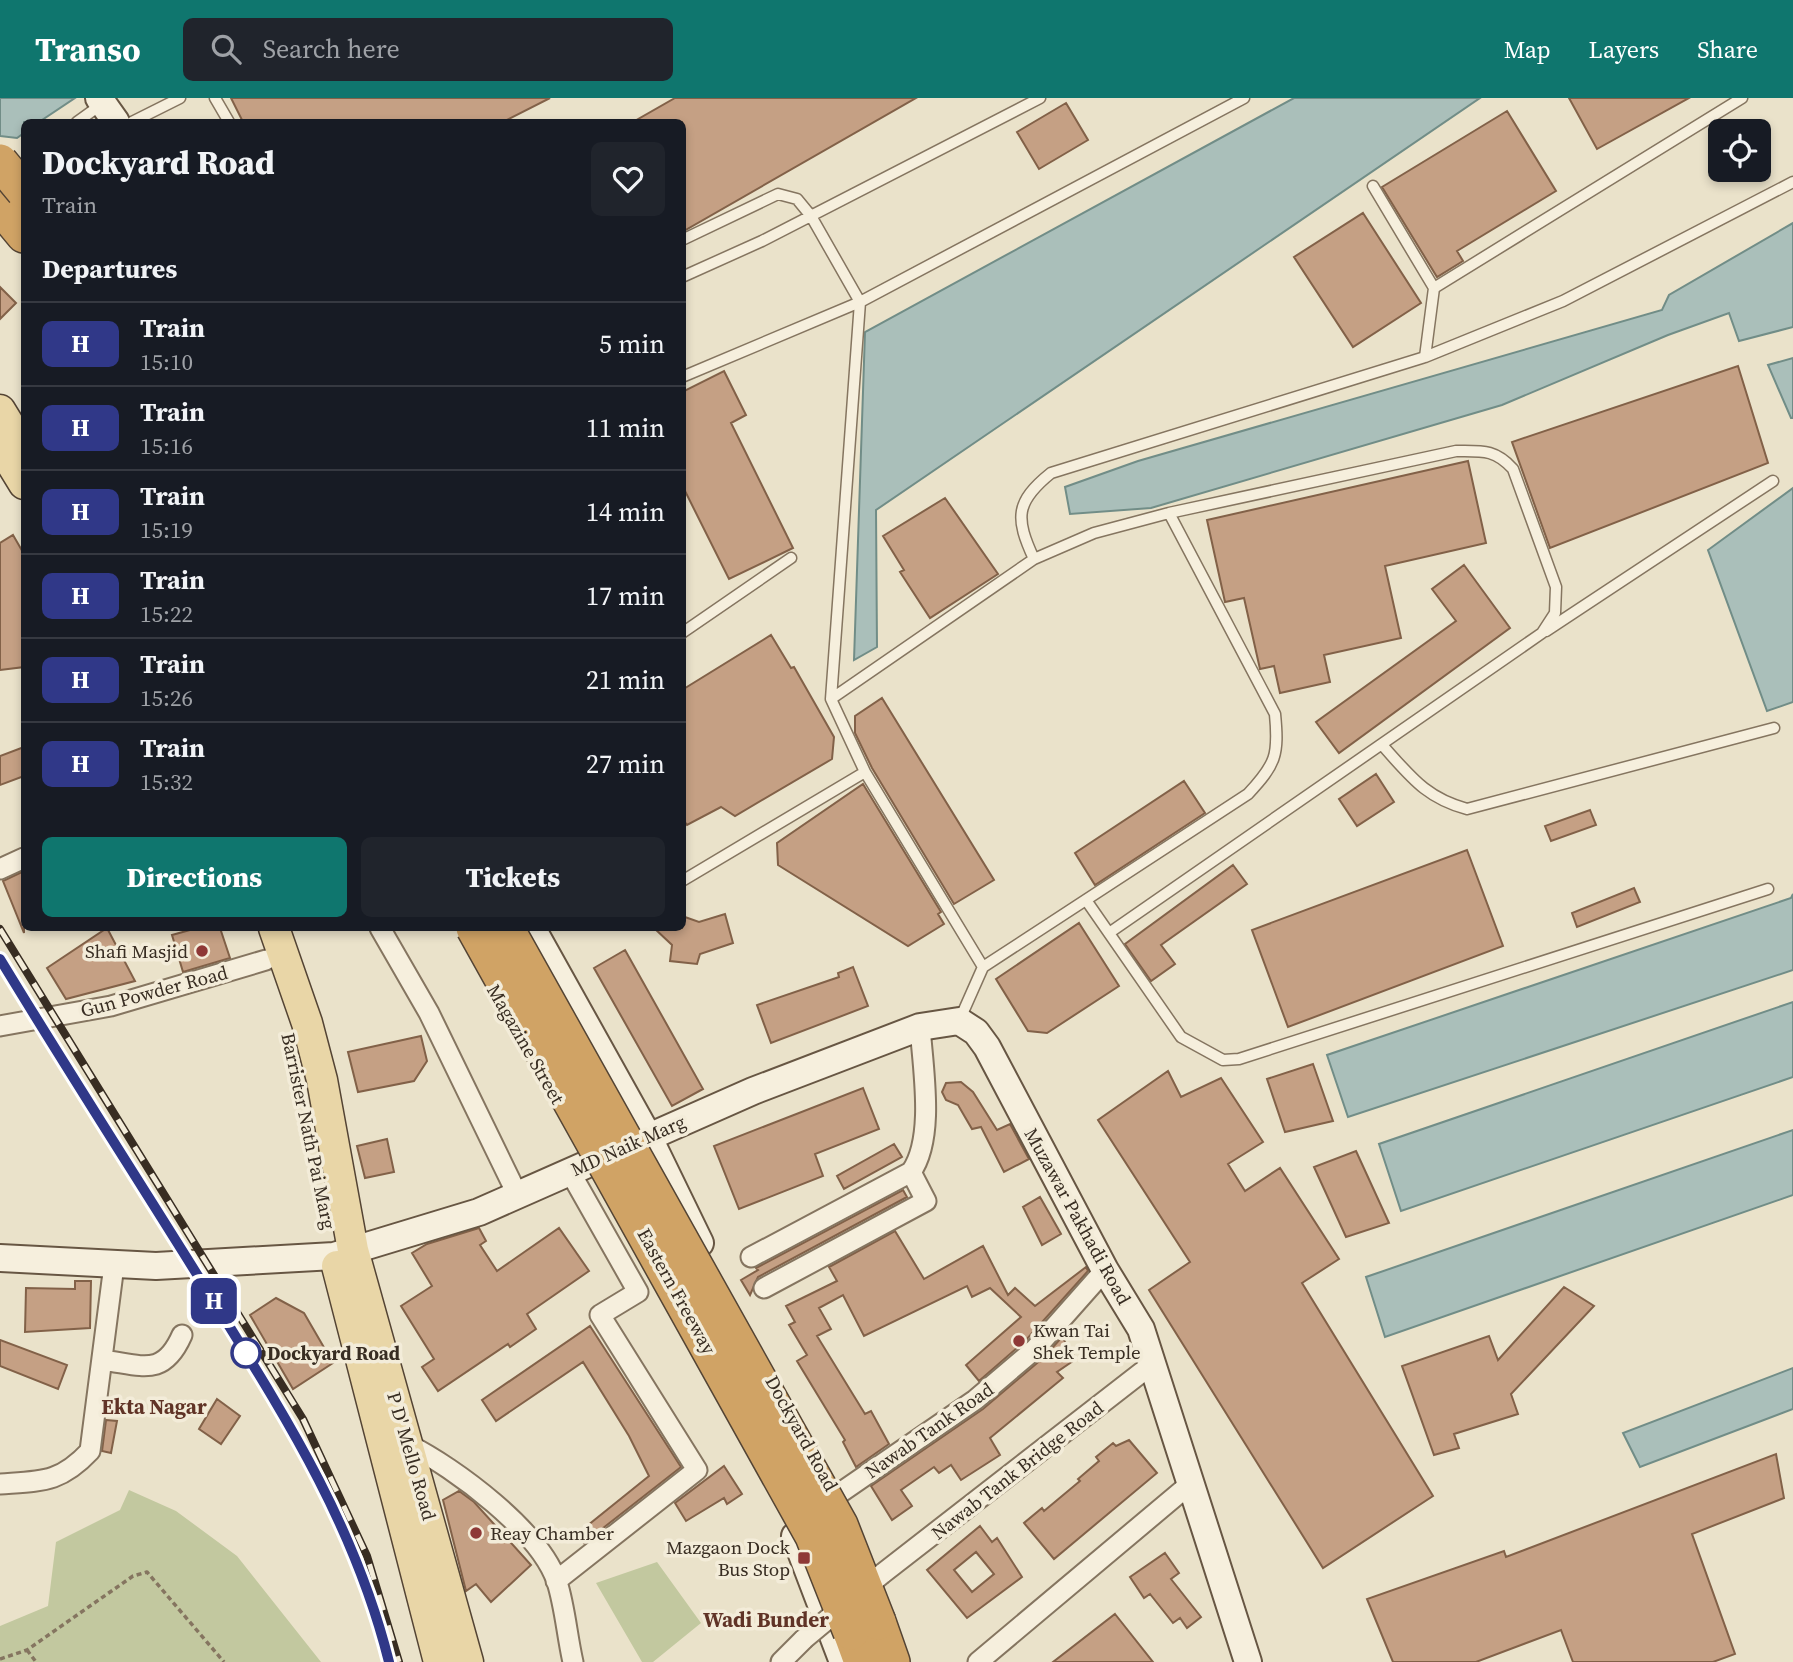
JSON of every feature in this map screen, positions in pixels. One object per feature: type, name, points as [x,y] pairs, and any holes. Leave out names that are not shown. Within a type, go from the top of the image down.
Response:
[{"type":"highway","points":[[0,206],[21,231]]},
{"type":"highway","name":"Eastern Freeway","points":[[476,931],[813,1536],[862,1662]]},
{"type":"highway","name":"Eastern Freeway","points":[[508,931],[840,1525],[892,1662]]},
{"type":"main road","points":[[0,410],[21,444]]},
{"type":"main road","points":[[0,445],[21,479]]},
{"type":"main road","name":"Barrister Nath Pai Marg","points":[[254,931],[266,960],[304,1084],[344,1253]]},
{"type":"main road","name":"Barrister Nath Pai Marg","points":[[275,931],[299,999],[322,1080],[344,1253]]},
{"type":"main road","name":"P D' Mello Road","points":[[344,1253],[397,1450],[468,1662]]},
{"type":"main road","name":"P D' Mello Road","points":[[397,1450],[439,1662]]},
{"type":"street","points":[[0,224],[21,248]]},
{"type":"street","points":[[0,869],[21,859]]},
{"type":"street","points":[[382,931],[429,1013],[518,1196]]},
{"type":"street","name":"Magazine Street","points":[[461,931],[581,1166]]},
{"type":"street","points":[[534,931],[648,1136]]},
{"type":"street","name":"Gun Powder Road","points":[[0,1026],[111,1006],[266,960]]},
{"type":"street","points":[[751,1257],[911,1172],[920,1158],[925,1105],[920,1027],[959,1021]]},
{"type":"street","name":"Muzawar Pakhadi Road","points":[[959,1021],[976,1032],[987,1047],[1105,1270],[1141,1329],[1248,1662]]},
{"type":"street","name":"MD Naik Marg","points":[[344,1253],[479,1212],[753,1091],[920,1027]]},
{"type":"street","name":"Dockyard Road","points":[[648,1136],[723,1291],[837,1495],[878,1580],[905,1662]]},
{"type":"street","points":[[556,1581],[698,1470],[600,1315],[638,1292],[581,1166]]},
{"type":"street","points":[[581,1166],[785,1508],[843,1662]]},
{"type":"street","points":[[764,1289],[926,1201],[911,1172]]},
{"type":"street","points":[[0,1248],[0,1258],[114,1265],[344,1253]]},
{"type":"street","points":[[0,1483],[52,1480],[72,1470],[90,1451],[114,1265]]},
{"type":"street","name":"Nawab Tank Road","points":[[837,1495],[975,1400],[1035,1349],[1105,1270]]},
{"type":"street","points":[[102,1360],[153,1366],[173,1355],[182,1335]]},
{"type":"street","name":"Nawab Tank Bridge Road","points":[[781,1662],[804,1639],[1151,1365]]},
{"type":"street","points":[[397,1450],[440,1460],[469,1481],[541,1553],[556,1581],[573,1662]]},
{"type":"street","points":[[978,1662],[1190,1484]]},
{"type":"street","points":[[828,1624],[878,1580]]},
{"type":"lane","points":[[138,119],[180,98]]},
{"type":"lane","points":[[215,98],[227,119]]},
{"type":"lane","points":[[686,275],[811,216],[1040,98]]},
{"type":"lane","points":[[686,375],[860,302],[1244,98]]},
{"type":"lane","points":[[1434,288],[1742,98]]},
{"type":"lane","points":[[83,119],[106,108]]},
{"type":"lane","points":[[1034,559],[1024,537],[1021,514],[1029,491],[1051,473],[1425,357],[1563,301],[1793,182]]},
{"type":"lane","points":[[1373,186],[1434,288],[1425,357]]},
{"type":"lane","points":[[686,238],[778,194],[797,199],[811,216],[860,302],[831,699],[865,772],[983,967]]},
{"type":"lane","points":[[831,699],[1034,559],[1094,533],[1169,513],[1456,451],[1483,451],[1501,456],[1513,470],[1556,587],[1555,613],[1542,633]]},
{"type":"lane","points":[[1109,933],[1383,746],[1542,633],[1773,481]]},
{"type":"lane","points":[[959,1021],[983,967],[1248,794],[1268,773],[1278,747],[1275,714],[1169,513]]},
{"type":"lane","points":[[686,630],[791,558]]},
{"type":"lane","points":[[1383,746],[1422,789],[1443,802],[1467,809],[1774,728]]},
{"type":"lane","points":[[686,879],[865,772]]},
{"type":"lane","points":[[1086,900],[1181,1037],[1223,1060],[1239,1059],[1768,889]]},
{"type":"path","points":[[0,1659],[27,1650],[133,1576],[147,1572],[224,1662]]},
{"type":"path","points":[[27,1650],[36,1662]]},
{"type":"green space","points":[[129,1490],[176,1511],[237,1556],[321,1662],[0,1662],[0,1626],[48,1606],[56,1542],[120,1510]]},
{"type":"green space","points":[[657,1562],[701,1623],[653,1662],[642,1662],[596,1583]]},
{"type":"water","points":[[0,98],[75,98],[44,119],[21,119],[21,135],[17,138],[0,136]]},
{"type":"water","points":[[1294,98],[1480,98],[876,510],[877,647],[854,660],[865,332]]},
{"type":"water","points":[[1793,223],[1793,327],[1739,341],[1729,313],[1668,335],[1502,405],[1151,508],[1070,514],[1065,487],[1138,461],[1662,310],[1669,295]]},
{"type":"water","points":[[1793,358],[1793,418],[1791,418],[1768,365]]},
{"type":"water","points":[[1793,488],[1793,702],[1767,711],[1708,550]]},
{"type":"water","points":[[1793,894],[1793,970],[1348,1117],[1327,1055],[1791,898]]},
{"type":"water","points":[[1793,1002],[1793,1077],[1401,1211],[1379,1144]]},
{"type":"water","points":[[1793,1130],[1793,1195],[1385,1337],[1366,1277]]},
{"type":"water","points":[[1793,1368],[1793,1409],[1640,1467],[1623,1433]]},
{"type":"building","points":[[231,98],[550,98],[509,119],[242,119]]},
{"type":"building","points":[[675,98],[916,98],[686,230],[686,119],[638,119]]},
{"type":"building","points":[[1569,98],[1689,98],[1597,149]]},
{"type":"building","points":[[1066,103],[1088,140],[1039,169],[1017,132]]},
{"type":"building","points":[[1507,111],[1556,191],[1457,251],[1463,261],[1437,277],[1382,187]]},
{"type":"building","points":[[1363,213],[1421,303],[1353,347],[1294,257]]},
{"type":"building","points":[[0,287],[16,303],[0,319]]},
{"type":"building","points":[[1738,366],[1768,463],[1550,548],[1512,442]]},
{"type":"building","points":[[724,371],[746,415],[731,423],[793,548],[729,579],[686,493],[686,390]]},
{"type":"building","points":[[1468,461],[1486,543],[1385,566],[1401,638],[1324,655],[1330,682],[1280,693],[1274,666],[1260,669],[1244,598],[1225,602],[1207,520]]},
{"type":"building","points":[[945,498],[998,574],[930,618],[900,572],[904,570],[883,536]]},
{"type":"building","points":[[13,535],[21,549],[21,667],[0,670],[0,543]]},
{"type":"building","points":[[1464,565],[1510,628],[1339,753],[1316,722],[1456,621],[1432,589]]},
{"type":"building","points":[[771,635],[791,668],[794,667],[834,737],[832,759],[735,816],[721,807],[687,825],[686,688]]},
{"type":"building","points":[[882,698],[994,880],[954,904],[872,768],[855,733],[855,716]]},
{"type":"building","points":[[21,748],[21,777],[0,785],[0,756]]},
{"type":"building","points":[[1376,774],[1394,802],[1357,826],[1339,799]]},
{"type":"building","points":[[1184,781],[1205,813],[1095,885],[1075,853]]},
{"type":"building","points":[[863,784],[941,912],[938,914],[944,924],[908,946],[778,865],[777,843]]},
{"type":"building","points":[[1590,810],[1596,825],[1551,841],[1545,826]]},
{"type":"building","points":[[1467,850],[1503,946],[1288,1027],[1252,930]]},
{"type":"building","points":[[1233,865],[1247,884],[1161,945],[1175,964],[1151,981],[1125,944]]},
{"type":"building","points":[[21,872],[21,926],[3,881]]},
{"type":"building","points":[[1634,888],[1640,902],[1577,927],[1572,913]]},
{"type":"building","points":[[725,914],[733,943],[700,954],[697,964],[670,961],[672,945],[657,931],[686,931],[686,917],[699,922]]},
{"type":"building","points":[[1079,923],[1119,986],[1047,1033],[1028,1031],[996,979]]},
{"type":"building","points":[[102,931],[109,931],[135,981],[66,999],[47,968]]},
{"type":"building","name":"Shafi Masjid","points":[[186,931],[221,931],[230,958],[183,972],[172,935]]},
{"type":"building","points":[[625,950],[703,1089],[672,1106],[594,968]]},
{"type":"building","points":[[853,967],[868,1006],[771,1043],[757,1005],[839,977],[838,973]]},
{"type":"building","points":[[421,1036],[427,1061],[414,1081],[358,1092],[348,1052]]},
{"type":"building","points":[[1313,1064],[1333,1121],[1285,1132],[1267,1079]]},
{"type":"building","points":[[1168,1071],[1181,1097],[1221,1078],[1263,1142],[1228,1164],[1245,1191],[1280,1168],[1339,1259],[1302,1283],[1433,1496],[1323,1568],[1149,1290],[1190,1262],[1098,1120]]},
{"type":"building","points":[[961,1082],[973,1092],[997,1130],[1010,1124],[1029,1159],[1004,1172],[981,1127],[972,1129],[958,1105],[946,1100],[942,1092],[946,1083]]},
{"type":"building","points":[[863,1088],[879,1129],[815,1154],[823,1176],[739,1209],[714,1146]]},
{"type":"building","points":[[387,1139],[394,1172],[365,1178],[357,1146]]},
{"type":"building","points":[[894,1144],[902,1157],[844,1189],[837,1176]]},
{"type":"building","points":[[1356,1151],[1389,1223],[1346,1237],[1314,1167]]},
{"type":"building","points":[[903,1190],[907,1197],[758,1277],[750,1295],[741,1280],[758,1270],[756,1268]]},
{"type":"building","points":[[1040,1197],[1061,1234],[1042,1245],[1023,1207]]},
{"type":"building","points":[[479,1228],[486,1241],[480,1245],[497,1271],[559,1228],[589,1271],[527,1314],[536,1329],[510,1347],[508,1344],[438,1391],[422,1367],[434,1359],[401,1306],[432,1286],[412,1253],[427,1244]]},
{"type":"building","points":[[895,1231],[924,1279],[983,1246],[1008,1295],[1015,1288],[1035,1306],[1086,1267],[1088,1271],[1026,1340],[979,1381],[966,1365],[1021,1317],[990,1288],[972,1297],[967,1286],[864,1336],[843,1295],[819,1308],[831,1329],[817,1336],[865,1414],[871,1411],[889,1444],[856,1467],[843,1442],[845,1440],[797,1361],[807,1355],[789,1325],[795,1322],[786,1306],[837,1281],[829,1267]]},
{"type":"building","points":[[75,1281],[91,1281],[90,1328],[25,1332],[26,1288],[75,1289]]},
{"type":"building","points":[[1564,1287],[1594,1306],[1511,1394],[1518,1414],[1454,1434],[1459,1448],[1434,1455],[1402,1366],[1489,1336],[1498,1360]]},
{"type":"building","points":[[276,1298],[304,1313],[333,1363],[293,1389],[250,1315]]},
{"type":"building","points":[[590,1326],[681,1467],[584,1543],[577,1534],[649,1476],[629,1436],[583,1362],[496,1421],[482,1400]]},
{"type":"building","points":[[1062,1337],[1076,1359],[1057,1372],[1063,1378],[990,1438],[1000,1455],[961,1480],[951,1465],[939,1473],[934,1467],[901,1490],[912,1506],[892,1520],[871,1486],[983,1409],[1043,1358]]},
{"type":"building","points":[[0,1340],[67,1365],[58,1389],[0,1366]]},
{"type":"building","points":[[217,1399],[240,1416],[221,1444],[199,1429]]},
{"type":"building","points":[[106,1420],[117,1421],[111,1453],[102,1451]]},
{"type":"building","points":[[1129,1440],[1157,1473],[1054,1559],[1024,1523],[1042,1508],[1044,1511],[1080,1481],[1078,1479],[1099,1461],[1096,1457],[1113,1443],[1116,1446]]},
{"type":"building","points":[[1776,1454],[1784,1498],[1692,1534],[1735,1654],[1713,1662],[1573,1662],[1561,1630],[1476,1662],[1393,1662],[1367,1599],[1504,1551],[1506,1557]]},
{"type":"building","points":[[724,1466],[742,1494],[727,1504],[724,1498],[686,1521],[675,1503]]},
{"type":"building","name":"Reay Chamber","points":[[459,1491],[474,1502],[531,1565],[491,1602],[476,1584],[466,1591],[443,1500]]},
{"type":"building","points":[[980,1526],[992,1542],[997,1538],[1022,1577],[967,1618],[927,1570]],"holes":[[[976,1552],[994,1574],[972,1592],[954,1570]]]},
{"type":"building","points":[[1165,1553],[1179,1573],[1171,1579],[1201,1617],[1187,1628],[1180,1618],[1173,1623],[1150,1594],[1144,1598],[1130,1577]]},
{"type":"building","points":[[1115,1614],[1153,1662],[1053,1662]]},
{"type":"railway","points":[[0,929],[303,1419],[367,1556],[399,1662]]},
{"type":"railway","points":[[0,959],[298,1435],[329,1496],[371,1600]]},
{"type":"train","name":"H","points":[[0,959],[298,1435],[354,1554],[379,1619],[389,1662]]},
{"type":"place","name":"Shafi Masjid","points":[[202,951]]},
{"type":"place","name":"Kwan Tai Shek Temple","points":[[1019,1341]]},
{"type":"place","name":"Dockyard Road","points":[[246,1353]]},
{"type":"place","name":"Reay Chamber","points":[[476,1533]]},
{"type":"place","name":"Mazgaon Dock Bus Stop","points":[[804,1558]]},
{"type":"district","name":"Ekta Nagar","points":[[154,1407]]},
{"type":"district","name":"Wadi Bunder","points":[[766,1620]]}]
